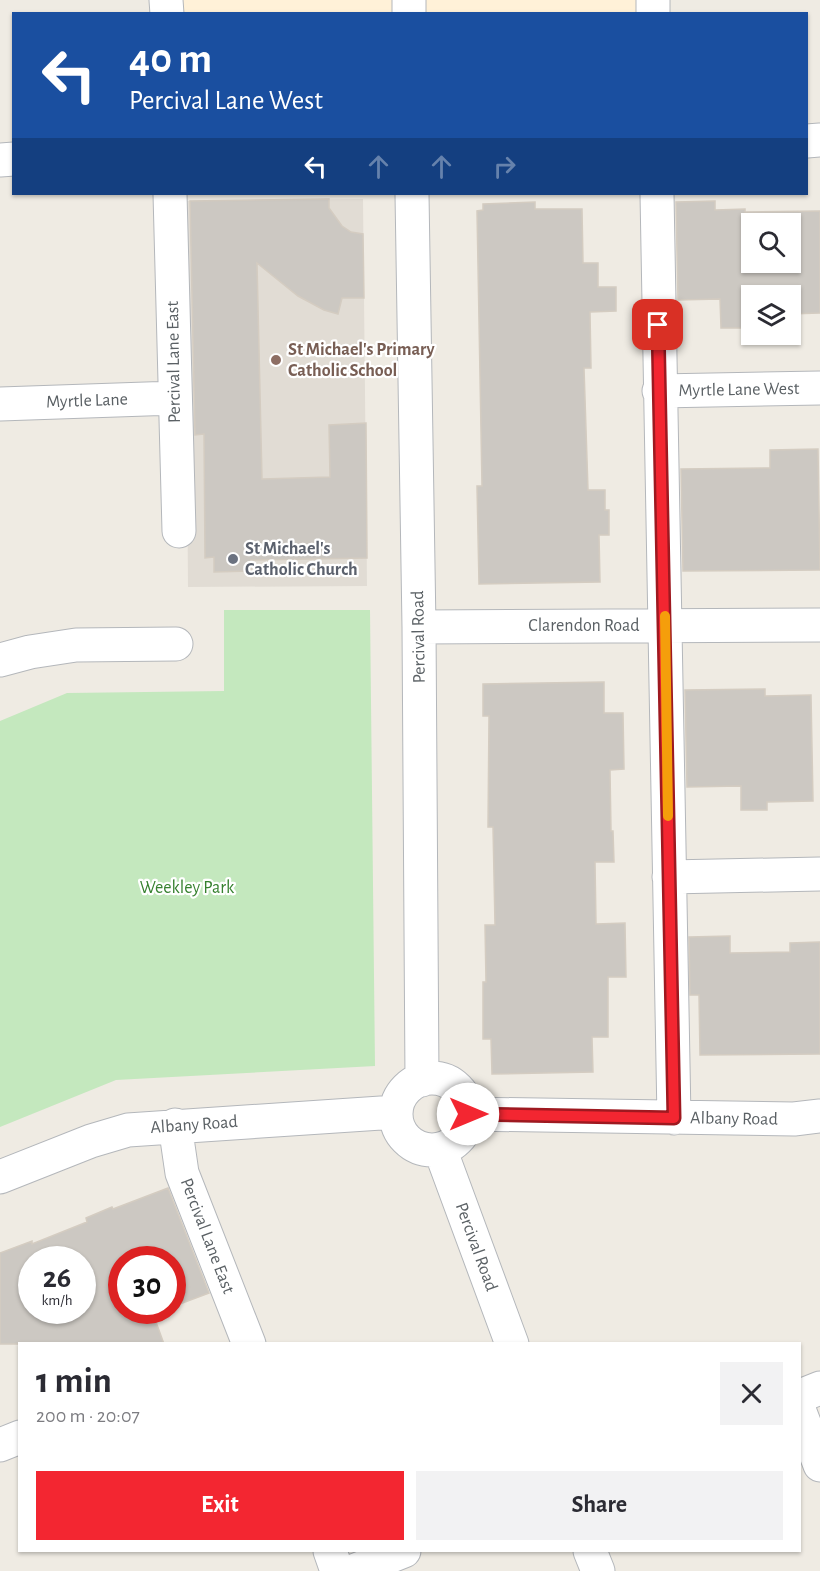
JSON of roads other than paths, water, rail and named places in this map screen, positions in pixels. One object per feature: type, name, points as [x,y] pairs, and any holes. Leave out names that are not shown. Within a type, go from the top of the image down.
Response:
[{"type":"street","name":"Percival Lane East","points":[[170,195],[179,531]]},
{"type":"street","name":"Percival Road","points":[[412,195],[419,627],[422,1080]]},
{"type":"street","points":[[657,195],[674,1118]]},
{"type":"street","name":"Myrtle Lane West","points":[[659,391],[820,388]]},
{"type":"street","name":"Myrtle Lane","points":[[0,404],[175,398]]},
{"type":"street","name":"Clarendon Road","points":[[419,627],[820,625]]},
{"type":"street","points":[[0,660],[30,652],[76,645],[176,644]]},
{"type":"street","points":[[669,877],[820,874]]},
{"type":"street","points":[[434,1078],[452,1084],[461,1093],[467,1104],[468,1114],[466,1127],[458,1139],[440,1149],[419,1148],[408,1141],[400,1131],[396,1112],[400,1096],[409,1087],[422,1080],[434,1078]]},
{"type":"street","name":"Albany Road","points":[[0,1177],[91,1141],[128,1130],[175,1125],[396,1112]]},
{"type":"street","name":"Albany Road","points":[[468,1114],[794,1119],[820,1116]]},
{"type":"street","name":"Percival Lane East","points":[[175,1125],[182,1173],[248,1342]]},
{"type":"street","name":"Percival Road","points":[[440,1149],[511,1342]]},
{"type":"street","points":[[801,1396],[820,1388]]},
{"type":"street","points":[[801,1415],[820,1465]]},
{"type":"street","points":[[0,1445],[18,1438]]},
{"type":"street","points":[[330,1552],[337,1571]]},
{"type":"street","points":[[353,1571],[401,1552]]},
{"type":"street","points":[[590,1552],[598,1571]]},
{"type":"place","name":"St Michael's Primary Catholic School","points":[[276,360]]},
{"type":"place","name":"St Michael's Catholic Church","points":[[233,559]]},
{"type":"park label","name":"Weekley Park","points":[[187,888]]}]
